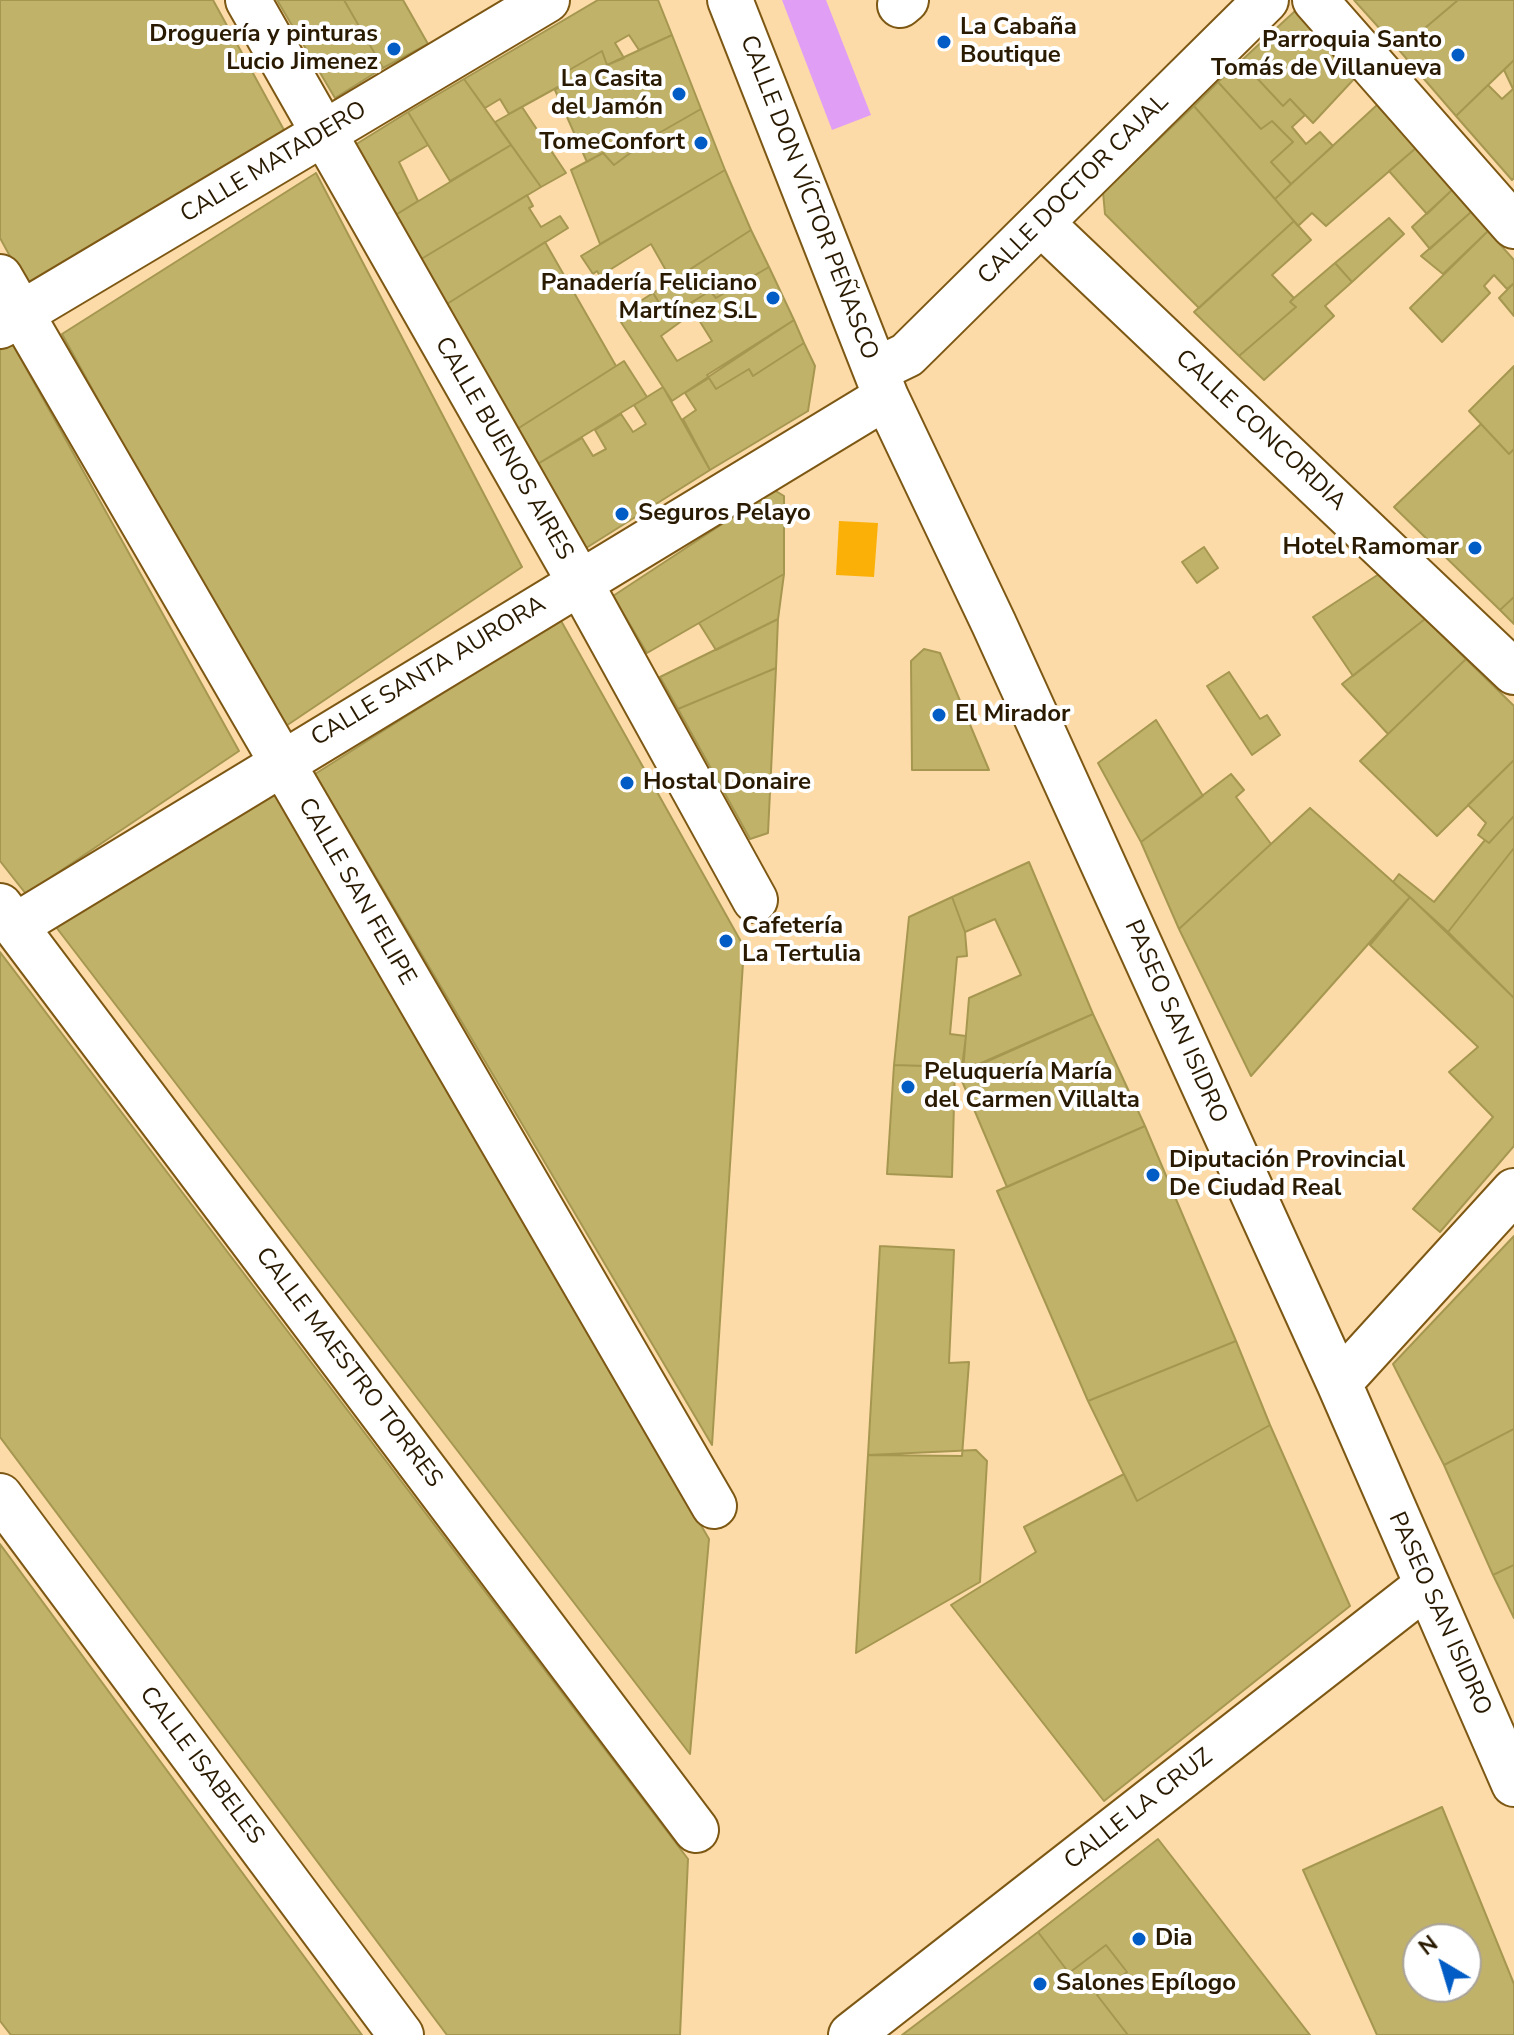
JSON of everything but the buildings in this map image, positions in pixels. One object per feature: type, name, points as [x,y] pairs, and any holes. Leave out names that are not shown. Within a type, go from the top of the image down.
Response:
[{"type":"street","name":"CALLE BUENOS AIRES","points":[[248,0],[579,581],[755,900]]},
{"type":"street","name":"CALLE MATADERO","points":[[7,305],[324,134],[547,0]]},
{"type":"street","name":"CALLE DON VÍCTOR PEÑASCO","points":[[730,0],[881,383]]},
{"type":"street","name":"CALLE DOCTOR CAJAL","points":[[881,383],[1266,0]]},
{"type":"street","points":[[1315,0],[1514,226]]},
{"type":"street","name":"CALLE CONCORDIA","points":[[1041,223],[1514,672]]},
{"type":"street","name":"CALLE SAN FELIPE","points":[[7,305],[280,763],[714,1506]]},
{"type":"street","name":"CALLE SANTA AURORA","points":[[8,916],[280,763],[579,581],[881,383]]},
{"type":"street","name":"PASEO SAN ISIDRO","points":[[881,383],[1001,638],[1339,1383],[1514,1784]]},
{"type":"street","name":"CALLE MAESTRO TORRES","points":[[8,916],[696,1830]]},
{"type":"street","points":[[1339,1383],[1514,1191]]},
{"type":"street","name":"CALLE ISABELES","points":[[0,1496],[401,2035]]},
{"type":"street","name":"CALLE LA CRUZ","points":[[851,2035],[1427,1585]]},
{"type":"shaded area","points":[[782,0],[826,0],[871,115],[832,130]]},
{"type":"shaded area","points":[[839,521],[878,523],[874,577],[836,575]]},
{"type":"place","name":"La Cabaña Boutique","points":[[944,42]]},
{"type":"place","name":"Droguería y pinturas Lucio Jimenez","points":[[394,49]]},
{"type":"place","name":"Parroquia Santo Tomás de Villanueva","points":[[1458,55]]},
{"type":"place","name":"La Casita del Jamón","points":[[679,94]]},
{"type":"place","name":"TomeConfort","points":[[701,143]]},
{"type":"place","name":"Panadería Feliciano Martínez S.L","points":[[773,298]]},
{"type":"place","name":"Seguros Pelayo","points":[[622,514]]},
{"type":"place","name":"Hotel Ramomar","points":[[1475,548]]},
{"type":"place","name":"El Mirador","points":[[939,715]]},
{"type":"place","name":"Hostal Donaire","points":[[627,783]]},
{"type":"place","name":"Cafetería La Tertulia","points":[[726,941]]},
{"type":"place","name":"Peluquería María del Carmen Villalta","points":[[908,1087]]},
{"type":"place","name":"Diputación Provincial De Ciudad Real","points":[[1153,1175]]},
{"type":"place","name":"Dia","points":[[1139,1939]]},
{"type":"place","name":"Salones Epílogo","points":[[1040,1984]]}]
